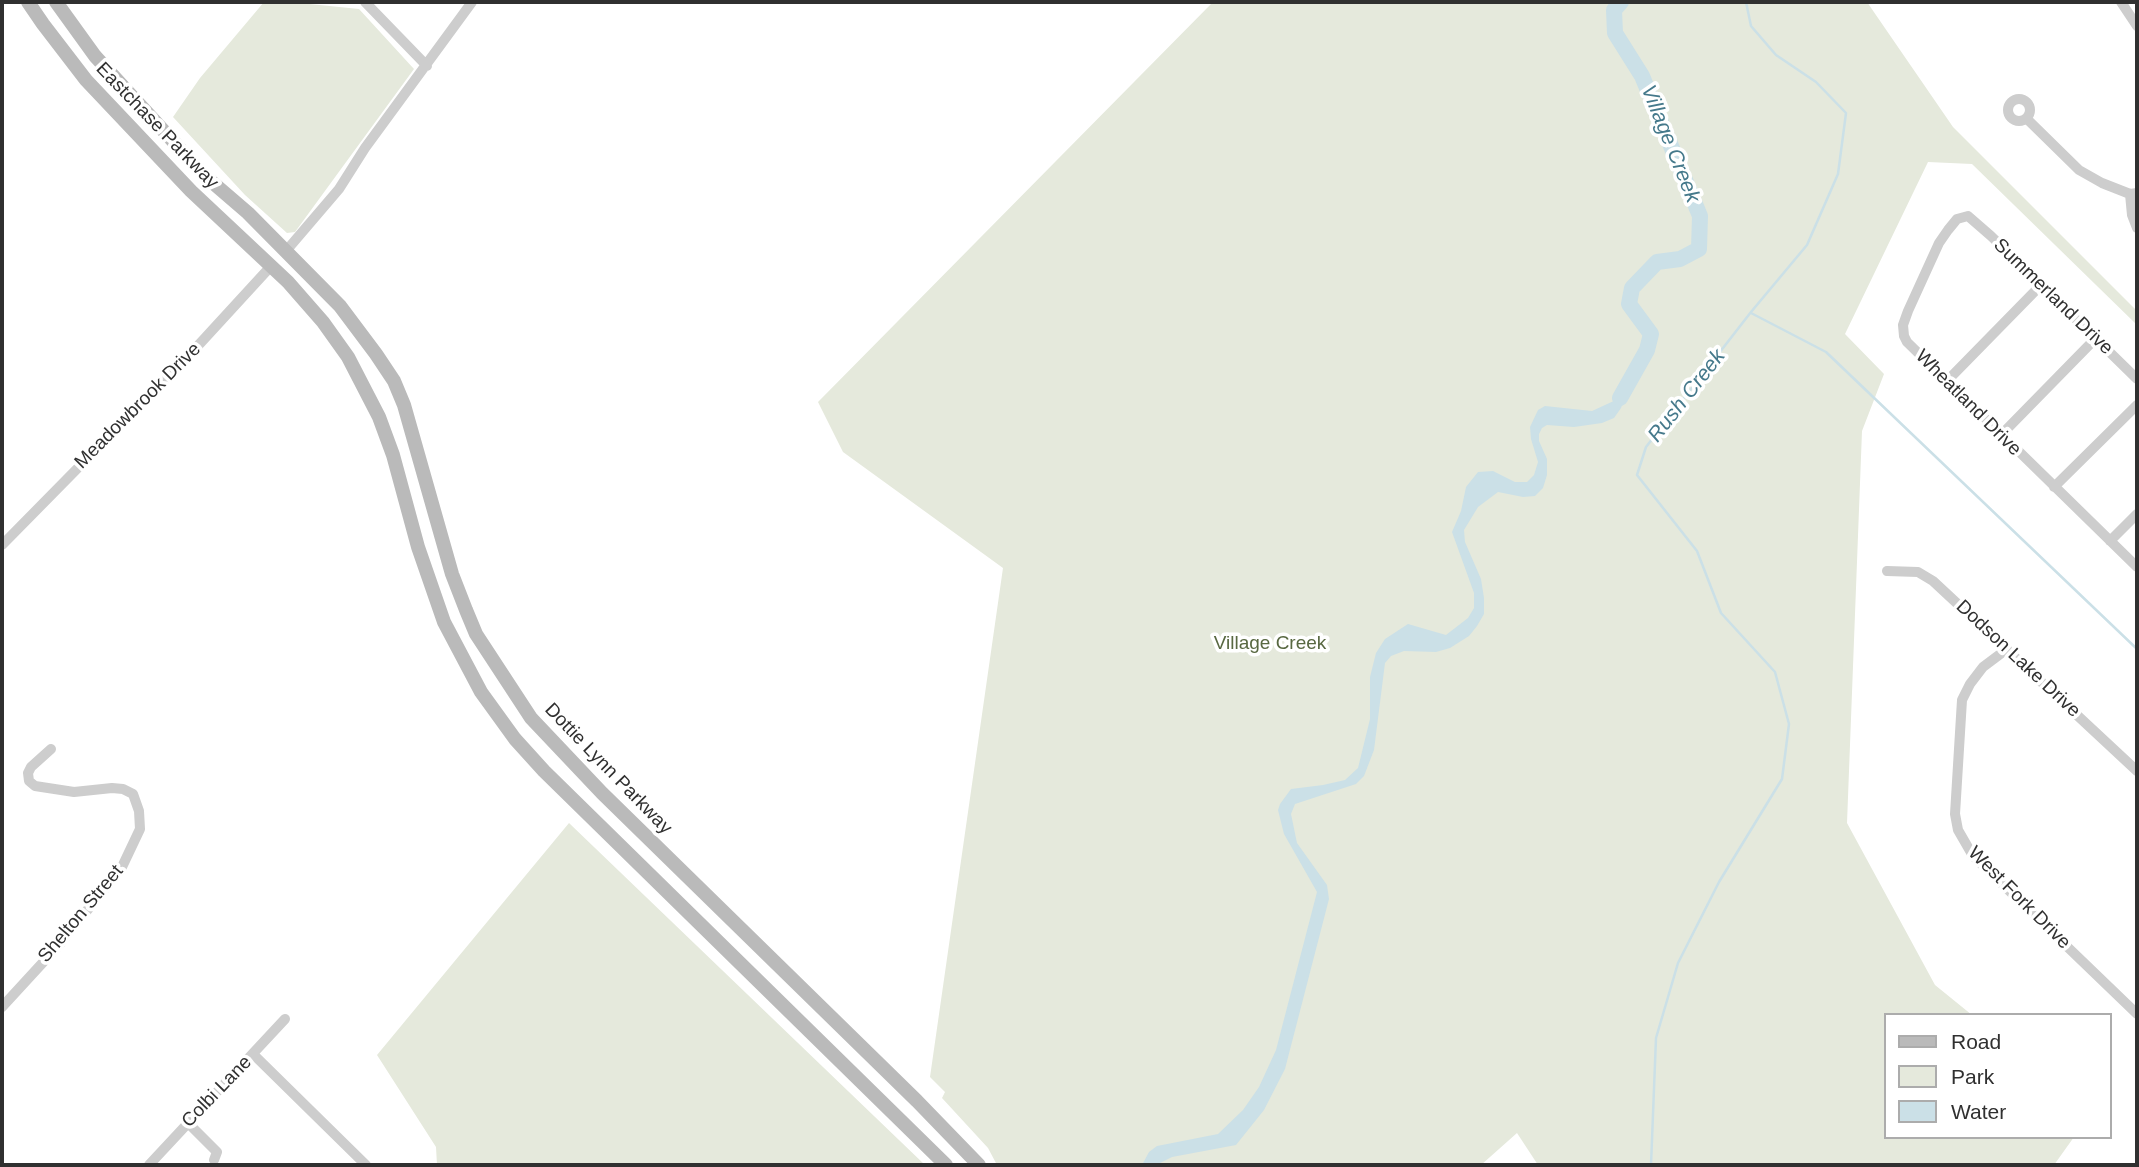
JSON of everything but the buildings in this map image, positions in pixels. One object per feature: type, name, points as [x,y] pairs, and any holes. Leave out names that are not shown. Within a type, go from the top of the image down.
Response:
[{"type":"main road","name":"Eastchase Parkway","points":[[28,2],[74,66],[153,152],[191,191],[272,265]]},
{"type":"main road","name":"Eastchase Parkway","points":[[56,2],[92,53],[167,135],[205,176],[286,251]]},
{"type":"main road","points":[[153,152],[167,135]]},
{"type":"main road","name":"Dottie Lynn Parkway","points":[[286,251],[340,306],[394,381],[404,405],[452,574],[476,634],[531,718],[583,774],[979,1165]]},
{"type":"main road","points":[[272,265],[292,266],[326,299],[340,306]]},
{"type":"main road","points":[[272,265],[323,322],[348,356],[379,416],[406,495],[429,583],[444,622],[481,692],[515,738],[565,792],[943,1163],[958,1142]]},
{"type":"main road","points":[[565,792],[583,774]]},
{"type":"street","points":[[365,2],[427,66]]},
{"type":"street","points":[[286,251],[339,189],[365,148],[472,2]]},
{"type":"street","points":[[2122,2],[2137,26]]},
{"type":"street","points":[[2027,119],[2079,170],[2102,184],[2133,194],[2132,215],[2137,228]]},
{"type":"street","name":"Summerland Drive","points":[[1968,216],[2137,379]]},
{"type":"street","name":"Wheatland Drive","points":[[1968,216],[1957,219],[1939,243],[1903,326],[1904,336],[1946,382],[2137,567]]},
{"type":"street","name":"Meadowbrook Drive","points":[[2,545],[194,350],[272,265]]},
{"type":"street","points":[[1946,382],[2041,285]]},
{"type":"street","points":[[2001,435],[2096,338]]},
{"type":"street","points":[[2054,487],[2137,405]]},
{"type":"street","points":[[2110,541],[2137,514]]},
{"type":"street","name":"Dodson Lake Drive","points":[[1887,571],[1919,572],[1933,581],[2137,771]]},
{"type":"street","name":"West Fork Drive","points":[[2007,649],[1983,667],[1962,699],[1955,814],[1958,830],[1973,856],[2137,1014]]},
{"type":"street","name":"Shelton Street","points":[[2,1007],[122,867],[140,829],[139,811],[133,794],[123,789],[74,792],[35,786],[29,781],[31,766],[51,749]]},
{"type":"street","name":"Colbi Lane","points":[[149,1165],[285,1019]]},
{"type":"street","points":[[253,1054],[366,1165]]},
{"type":"street","points":[[187,1122],[218,1152],[214,1160]]},
{"type":"green space","points":[[264,2],[359,9],[414,69],[295,232],[287,233],[245,195],[173,117],[200,78]]},
{"type":"green space","points":[[1213,2],[1867,2],[1953,127],[2137,311],[2137,325],[1972,164],[1928,162],[1845,334],[1884,374],[1862,431],[1847,823],[1935,985],[1970,1013],[1884,1013],[1884,1139],[2073,1139],[2054,1165],[1538,1165],[1517,1133],[1481,1165],[997,1165],[988,1148],[942,1098],[945,1092],[930,1077],[1003,568],[843,452],[818,402]]},
{"type":"green space","points":[[569,823],[925,1165],[437,1165],[436,1147],[377,1055]]},
{"type":"water","points":[[1631,382],[1614,418],[1602,423],[1574,427],[1547,425],[1542,428],[1539,441],[1547,459],[1547,475],[1543,488],[1535,496],[1523,497],[1498,492],[1478,507],[1464,530],[1465,542],[1481,579],[1484,598],[1484,614],[1477,626],[1469,636],[1450,648],[1436,652],[1404,651],[1391,656],[1385,663],[1374,750],[1364,776],[1356,784],[1295,804],[1291,814],[1297,843],[1327,885],[1329,899],[1285,1069],[1264,1110],[1236,1145],[1172,1157],[1156,1165],[1142,1165],[1149,1152],[1157,1146],[1218,1134],[1243,1110],[1259,1087],[1276,1050],[1317,892],[1284,834],[1278,810],[1280,804],[1291,789],[1345,780],[1358,768],[1370,719],[1370,677],[1376,653],[1385,639],[1408,624],[1446,635],[1468,618],[1474,608],[1474,593],[1452,532],[1461,511],[1466,487],[1478,472],[1493,471],[1515,482],[1527,482],[1534,475],[1538,462],[1530,427],[1538,410],[1545,406],[1592,411],[1618,399]]},
{"type":"waterway","name":"Village Creek","points":[[1620,398],[1647,350],[1651,334],[1629,304],[1632,288],[1657,262],[1680,259],[1699,249],[1700,216],[1642,76],[1615,33],[1614,10],[1621,2]]},
{"type":"waterway","name":"Rush Creek","points":[[1651,1165],[1656,1038],[1678,963],[1719,882],[1782,779],[1789,724],[1775,672],[1721,613],[1697,551],[1637,475],[1646,447],[1807,245],[1838,174],[1846,113],[1816,82],[1776,55],[1751,26],[1746,2]]},
{"type":"waterway","points":[[1751,313],[1826,352],[2137,649]]}]
